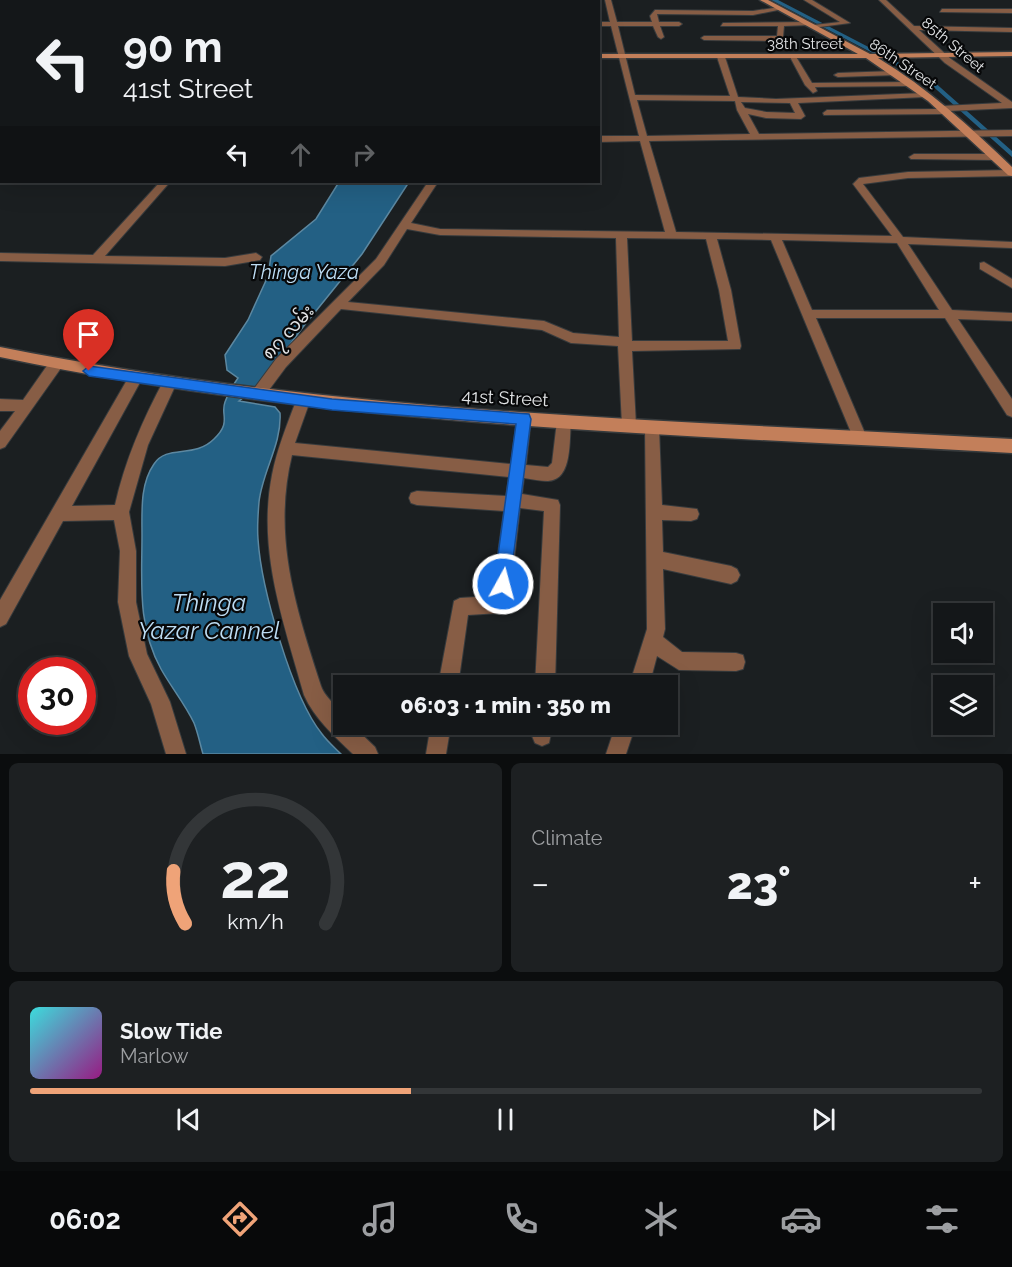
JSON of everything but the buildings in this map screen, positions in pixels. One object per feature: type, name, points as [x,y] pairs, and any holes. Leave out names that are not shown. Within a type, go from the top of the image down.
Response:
[{"type":"main road","name":"86th Street","points":[[763,0],[876,56],[894,73],[971,133],[1012,173]]},
{"type":"main road","name":"38th Street","points":[[600,56],[792,57],[1012,54]]},
{"type":"main road","name":"41st Street","points":[[0,352],[56,364],[228,391],[303,401],[439,414],[1012,446]]},
{"type":"street","points":[[809,1],[825,0]]},
{"type":"street","name":"85th Street","points":[[882,0],[968,77],[1012,106]]},
{"type":"street","points":[[723,25],[817,26],[847,23],[809,1]]},
{"type":"street","points":[[610,4],[632,97],[672,234]]},
{"type":"street","points":[[661,37],[652,14],[656,12],[753,13],[780,9]]},
{"type":"street","points":[[942,11],[1012,11]]},
{"type":"street","points":[[600,24],[679,24]]},
{"type":"street","points":[[756,137],[735,99],[717,57],[703,35],[779,38],[781,25]]},
{"type":"street","points":[[911,28],[1012,30]]},
{"type":"street","points":[[792,57],[835,124]]},
{"type":"street","points":[[838,75],[894,73]]},
{"type":"street","points":[[809,85],[909,84]]},
{"type":"street","points":[[632,97],[793,100],[925,95]]},
{"type":"street","points":[[741,110],[766,115],[801,116],[793,100]]},
{"type":"street","points":[[600,139],[756,137],[959,108],[1012,106]]},
{"type":"street","points":[[835,124],[971,133],[1012,133]]},
{"type":"street","points":[[914,157],[995,157]]},
{"type":"street","points":[[1012,173],[908,175],[858,181],[900,240],[1012,411]]},
{"type":"street","points":[[95,260],[164,183]]},
{"type":"street","name":"၈၇ လမ်း","points":[[257,394],[281,363],[380,262],[432,183]]},
{"type":"street","points":[[405,225],[440,232],[775,236],[1012,245]]},
{"type":"street","points":[[621,235],[629,425]]},
{"type":"street","points":[[339,305],[544,326],[571,338],[624,344],[735,346],[725,290],[710,235]]},
{"type":"street","points":[[775,236],[860,438]]},
{"type":"street","points":[[0,257],[225,262],[256,257]]},
{"type":"street","points":[[984,266],[1003,276],[1012,284]]},
{"type":"street","points":[[807,314],[948,314],[1012,317]]},
{"type":"street","points":[[3,435],[56,364]]},
{"type":"street","points":[[0,618],[136,377]]},
{"type":"street","points":[[170,382],[136,454],[127,480],[121,512],[128,550],[127,602],[138,656],[148,682],[160,702],[176,754]]},
{"type":"street","points":[[303,401],[286,448],[279,476],[275,522],[280,577],[314,695],[341,729],[368,754]]},
{"type":"street","points":[[0,405],[26,406]]},
{"type":"street","points":[[449,675],[460,607],[500,604],[524,419]]},
{"type":"street","points":[[286,448],[548,474],[556,471],[564,421]]},
{"type":"street","points":[[643,675],[656,629],[652,426]]},
{"type":"street","points":[[417,498],[552,505],[545,675]]},
{"type":"street","points":[[59,514],[121,512]]},
{"type":"street","points":[[653,512],[691,514]]},
{"type":"street","points":[[654,559],[731,575]]},
{"type":"street","points":[[654,641],[679,661],[736,662]]},
{"type":"street","points":[[436,754],[439,735]]},
{"type":"street","points":[[616,754],[622,735]]},
{"type":"water","name":"Thinga Yazar Cannel","points":[[338,183],[408,183],[362,254],[303,327],[261,384],[239,401],[275,407],[280,413],[278,436],[259,502],[260,560],[289,669],[311,717],[322,734],[341,754],[203,754],[194,723],[153,653],[144,620],[142,507],[144,489],[149,472],[159,458],[166,454],[198,449],[214,439],[223,428],[225,402],[238,378],[227,370],[225,355],[248,320],[268,276],[271,256],[316,219]]},
{"type":"waterway","points":[[774,0],[930,81],[1012,155]]},
{"type":"route","points":[[89,371],[303,401],[439,414],[524,419],[503,584]]},
{"type":"water label","name":"Thinga Yaza","points":[[304,272]]}]
